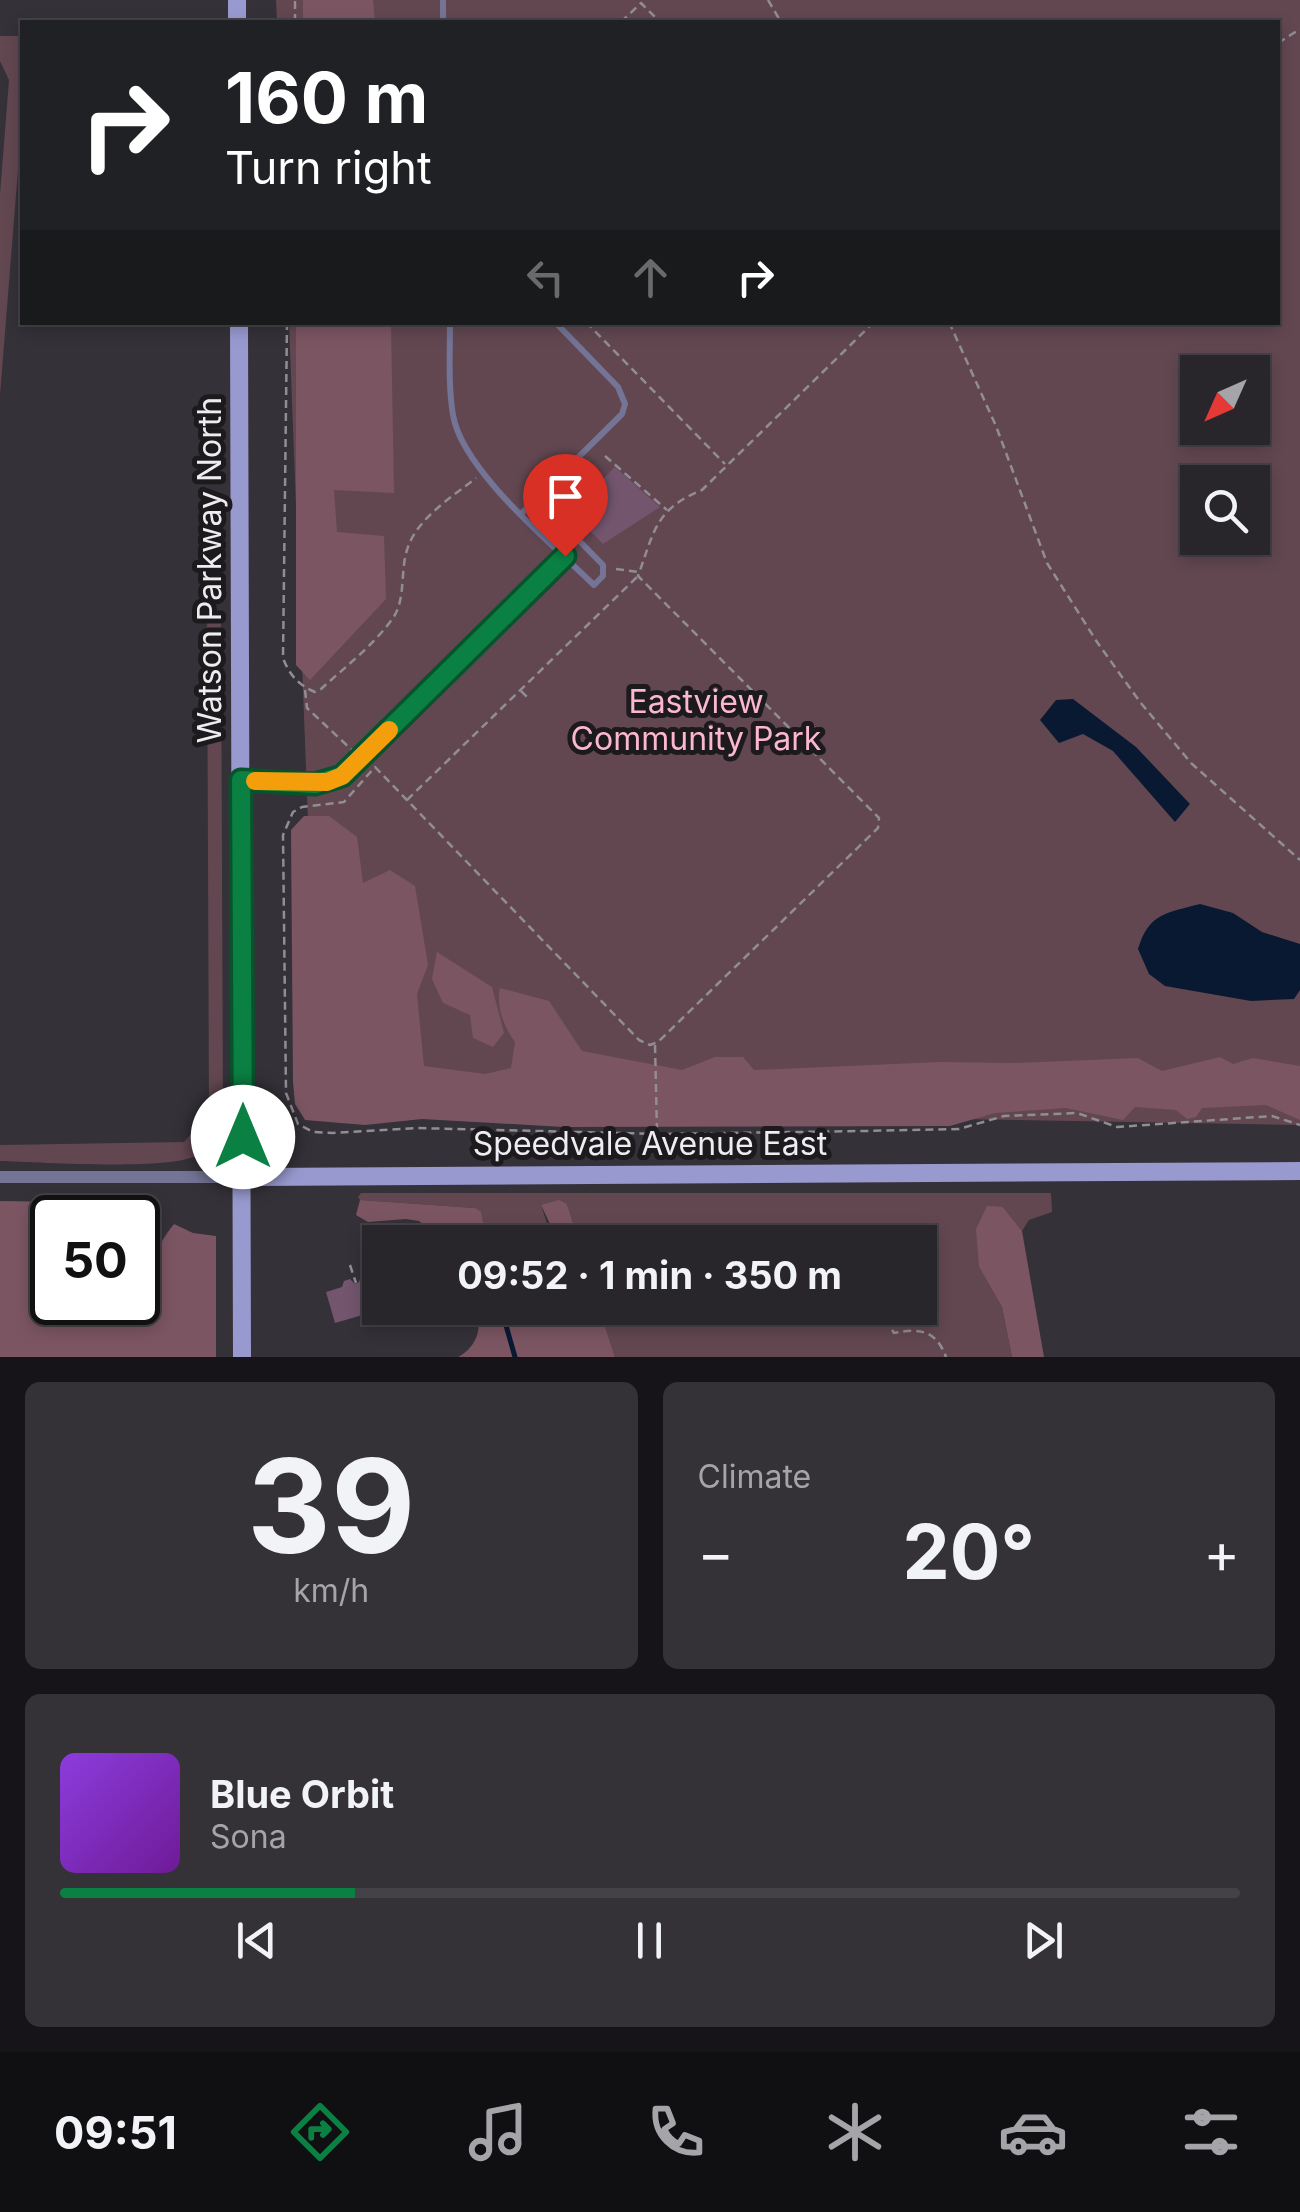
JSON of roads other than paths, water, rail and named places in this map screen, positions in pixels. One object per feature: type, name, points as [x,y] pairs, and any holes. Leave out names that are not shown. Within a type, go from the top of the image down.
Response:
[{"type":"main road","name":"Watson Parkway North","points":[[239,325],[242,1357]]},
{"type":"main road","name":"Speedvale Avenue East","points":[[243,1176],[1300,1171]]},
{"type":"street","name":"Speedvale Avenue East","points":[[0,1177],[243,1176]]},
{"type":"lane","points":[[450,325],[453,418],[464,449],[481,474],[594,585],[603,576],[604,568],[537,498]]},
{"type":"lane","points":[[522,514],[622,414],[625,404],[618,388],[558,325]]},
{"type":"lane","points":[[241,780],[327,782],[342,776],[565,556]]},
{"type":"water","points":[[1073,699],[1136,747],[1190,804],[1175,822],[1113,751],[1083,734],[1059,743],[1040,720],[1056,700]]},
{"type":"water","points":[[1200,904],[1233,913],[1262,932],[1300,944],[1300,990],[1294,999],[1251,1001],[1165,986],[1149,974],[1138,949],[1153,921]]},
{"type":"waterway","points":[[506,1325],[515,1357]]},
{"type":"park label","name":"Eastview Community Park","points":[[696,720]]}]
